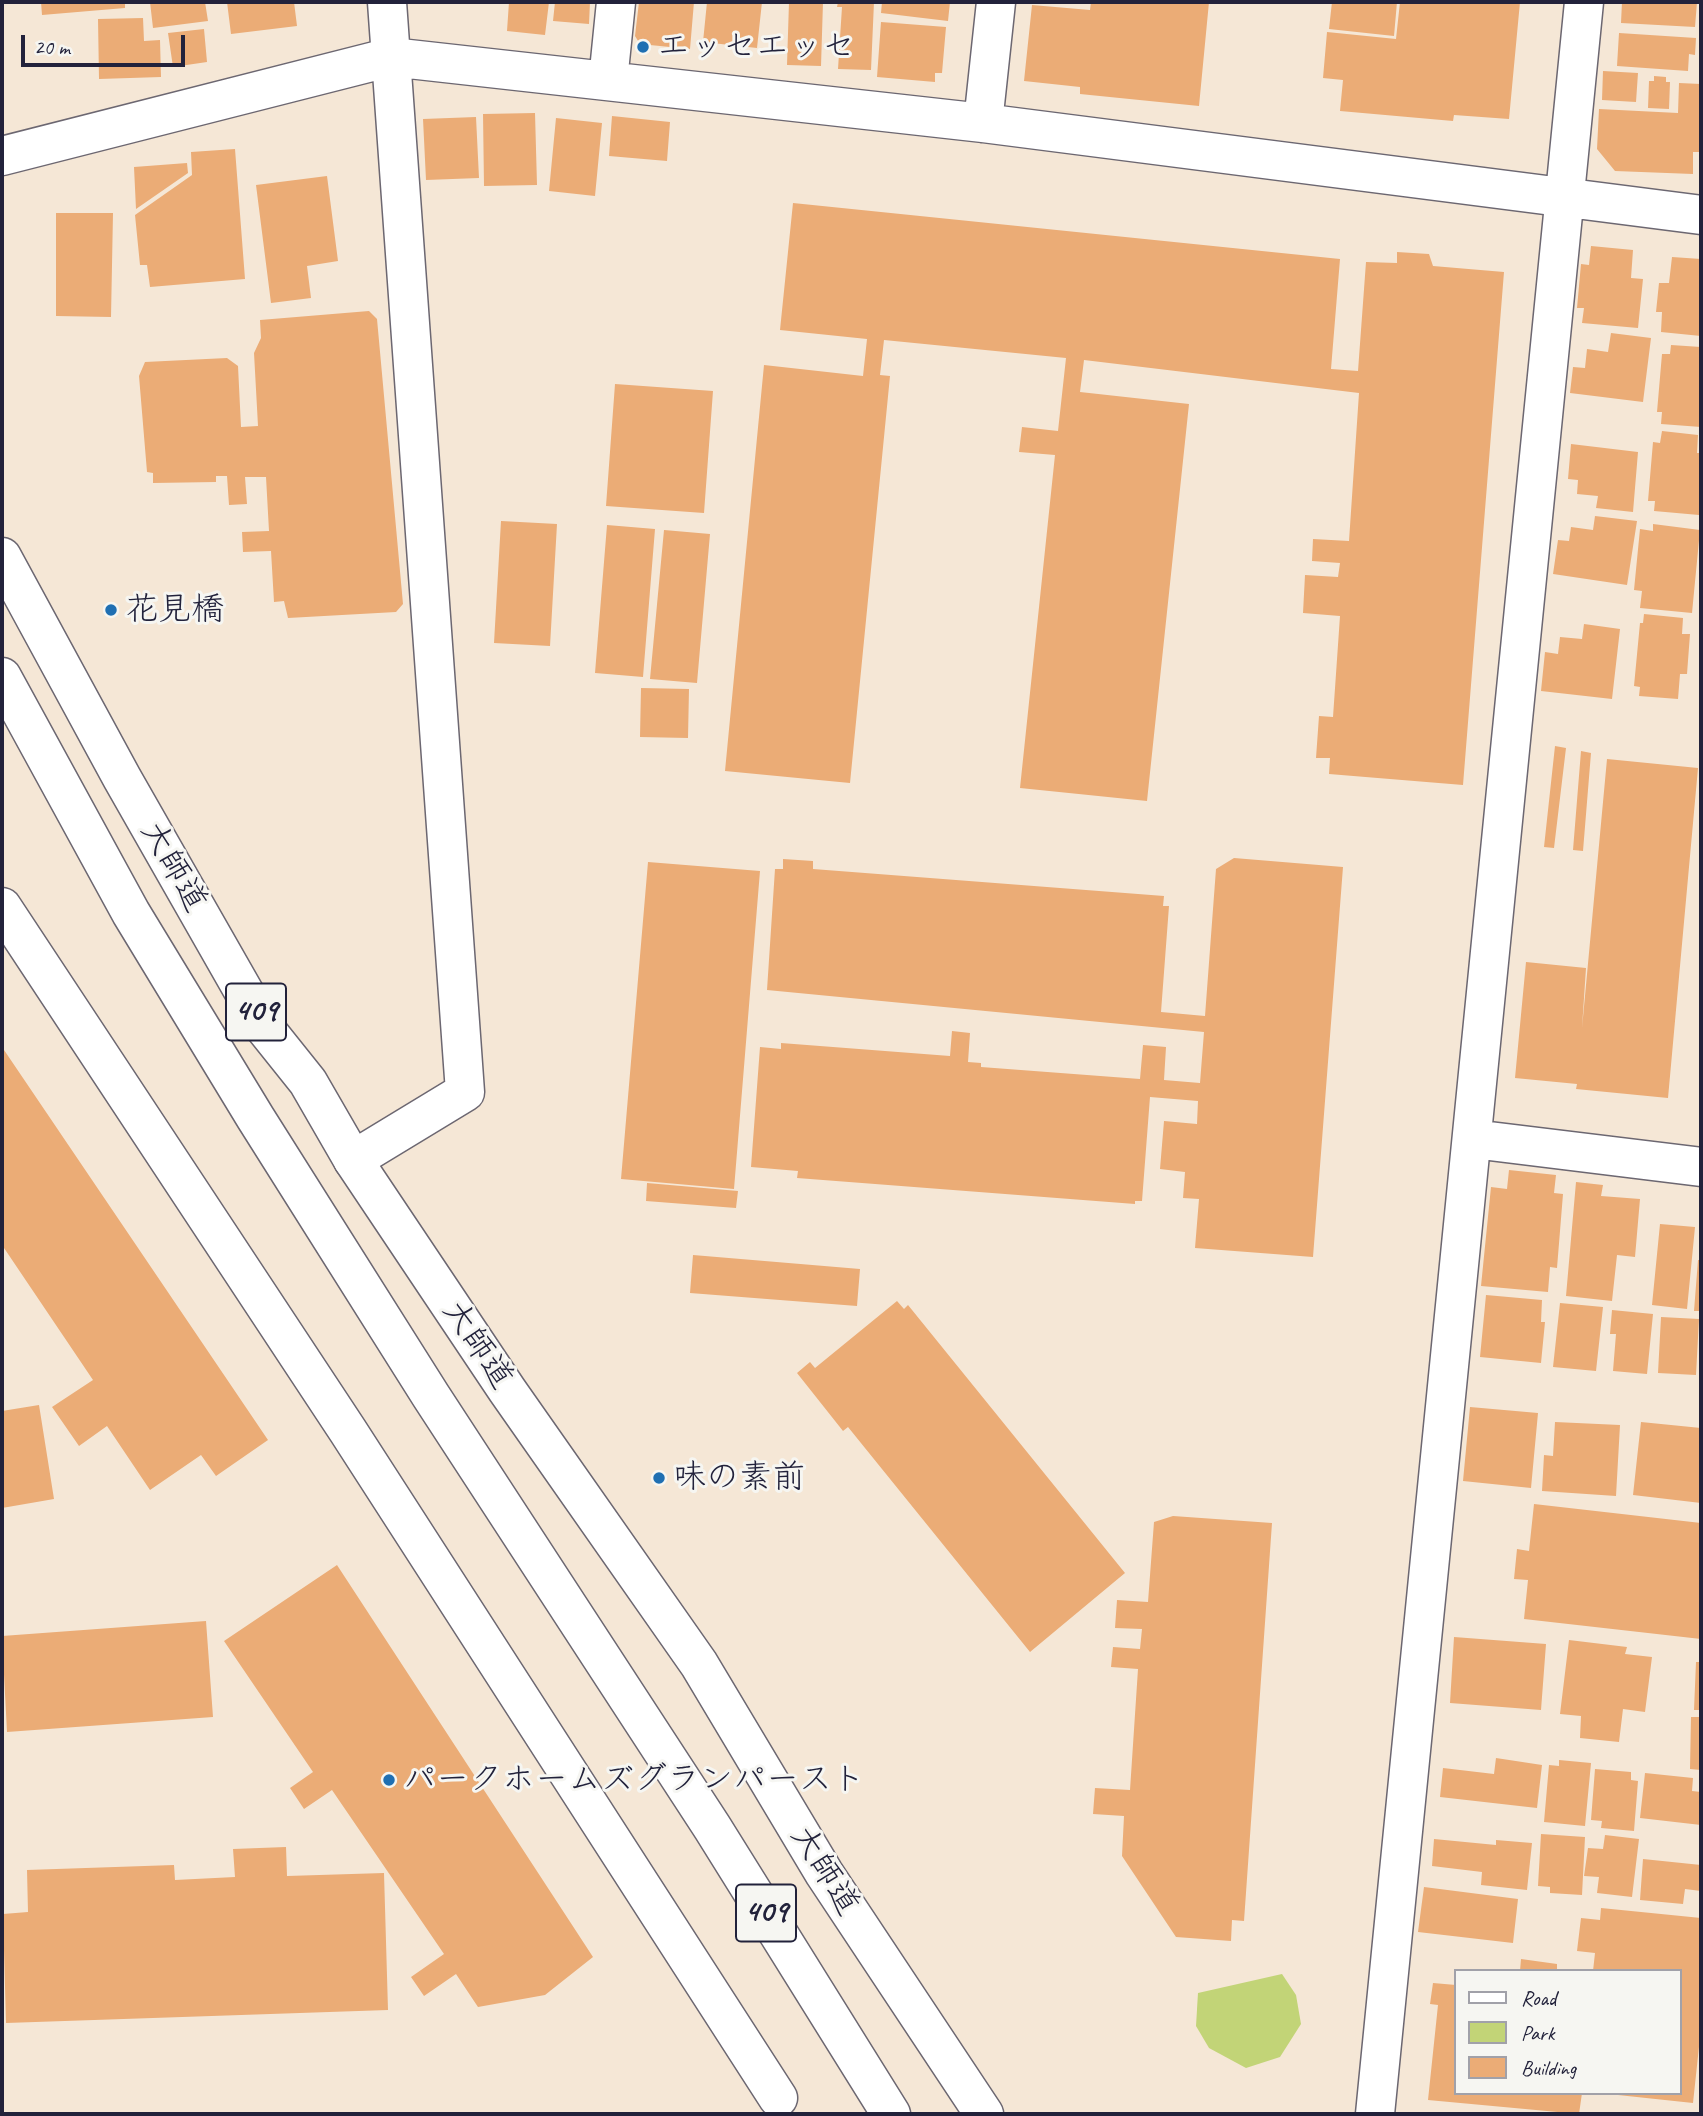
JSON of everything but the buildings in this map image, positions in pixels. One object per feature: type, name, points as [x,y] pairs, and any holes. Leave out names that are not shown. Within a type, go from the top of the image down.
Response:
[{"type":"main road","points":[[354,1160],[465,1091],[387,2]]},
{"type":"main road","points":[[607,81],[616,2]]},
{"type":"main road","points":[[983,123],[996,2]]},
{"type":"main road","points":[[1375,2114],[1584,2]]},
{"type":"main road","points":[[2,156],[391,57],[983,123],[1701,215]]},
{"type":"main road","name":"大師道","points":[[2,557],[122,778],[264,1027],[308,1082],[354,1160],[515,1402],[699,1664],[824,1873],[984,2114]]},
{"type":"main road","name":"大師道","points":[[2,677],[131,913],[255,1117],[431,1396],[712,1827],[891,2114]]},
{"type":"main road","points":[[2,907],[340,1419],[778,2098]]},
{"type":"main road","points":[[1472,1139],[1701,1167]]},
{"type":"green space","points":[[1282,1974],[1296,1995],[1301,2024],[1280,2057],[1246,2068],[1209,2048],[1196,2026],[1198,1993]]},
{"type":"place","name":"エッセエッセ","points":[[643,47]]},
{"type":"place","name":"花見橋","points":[[111,610]]},
{"type":"place","name":"味の素前","points":[[659,1478]]},
{"type":"place","name":"パークホームズグランパースト","points":[[389,1780]]}]
